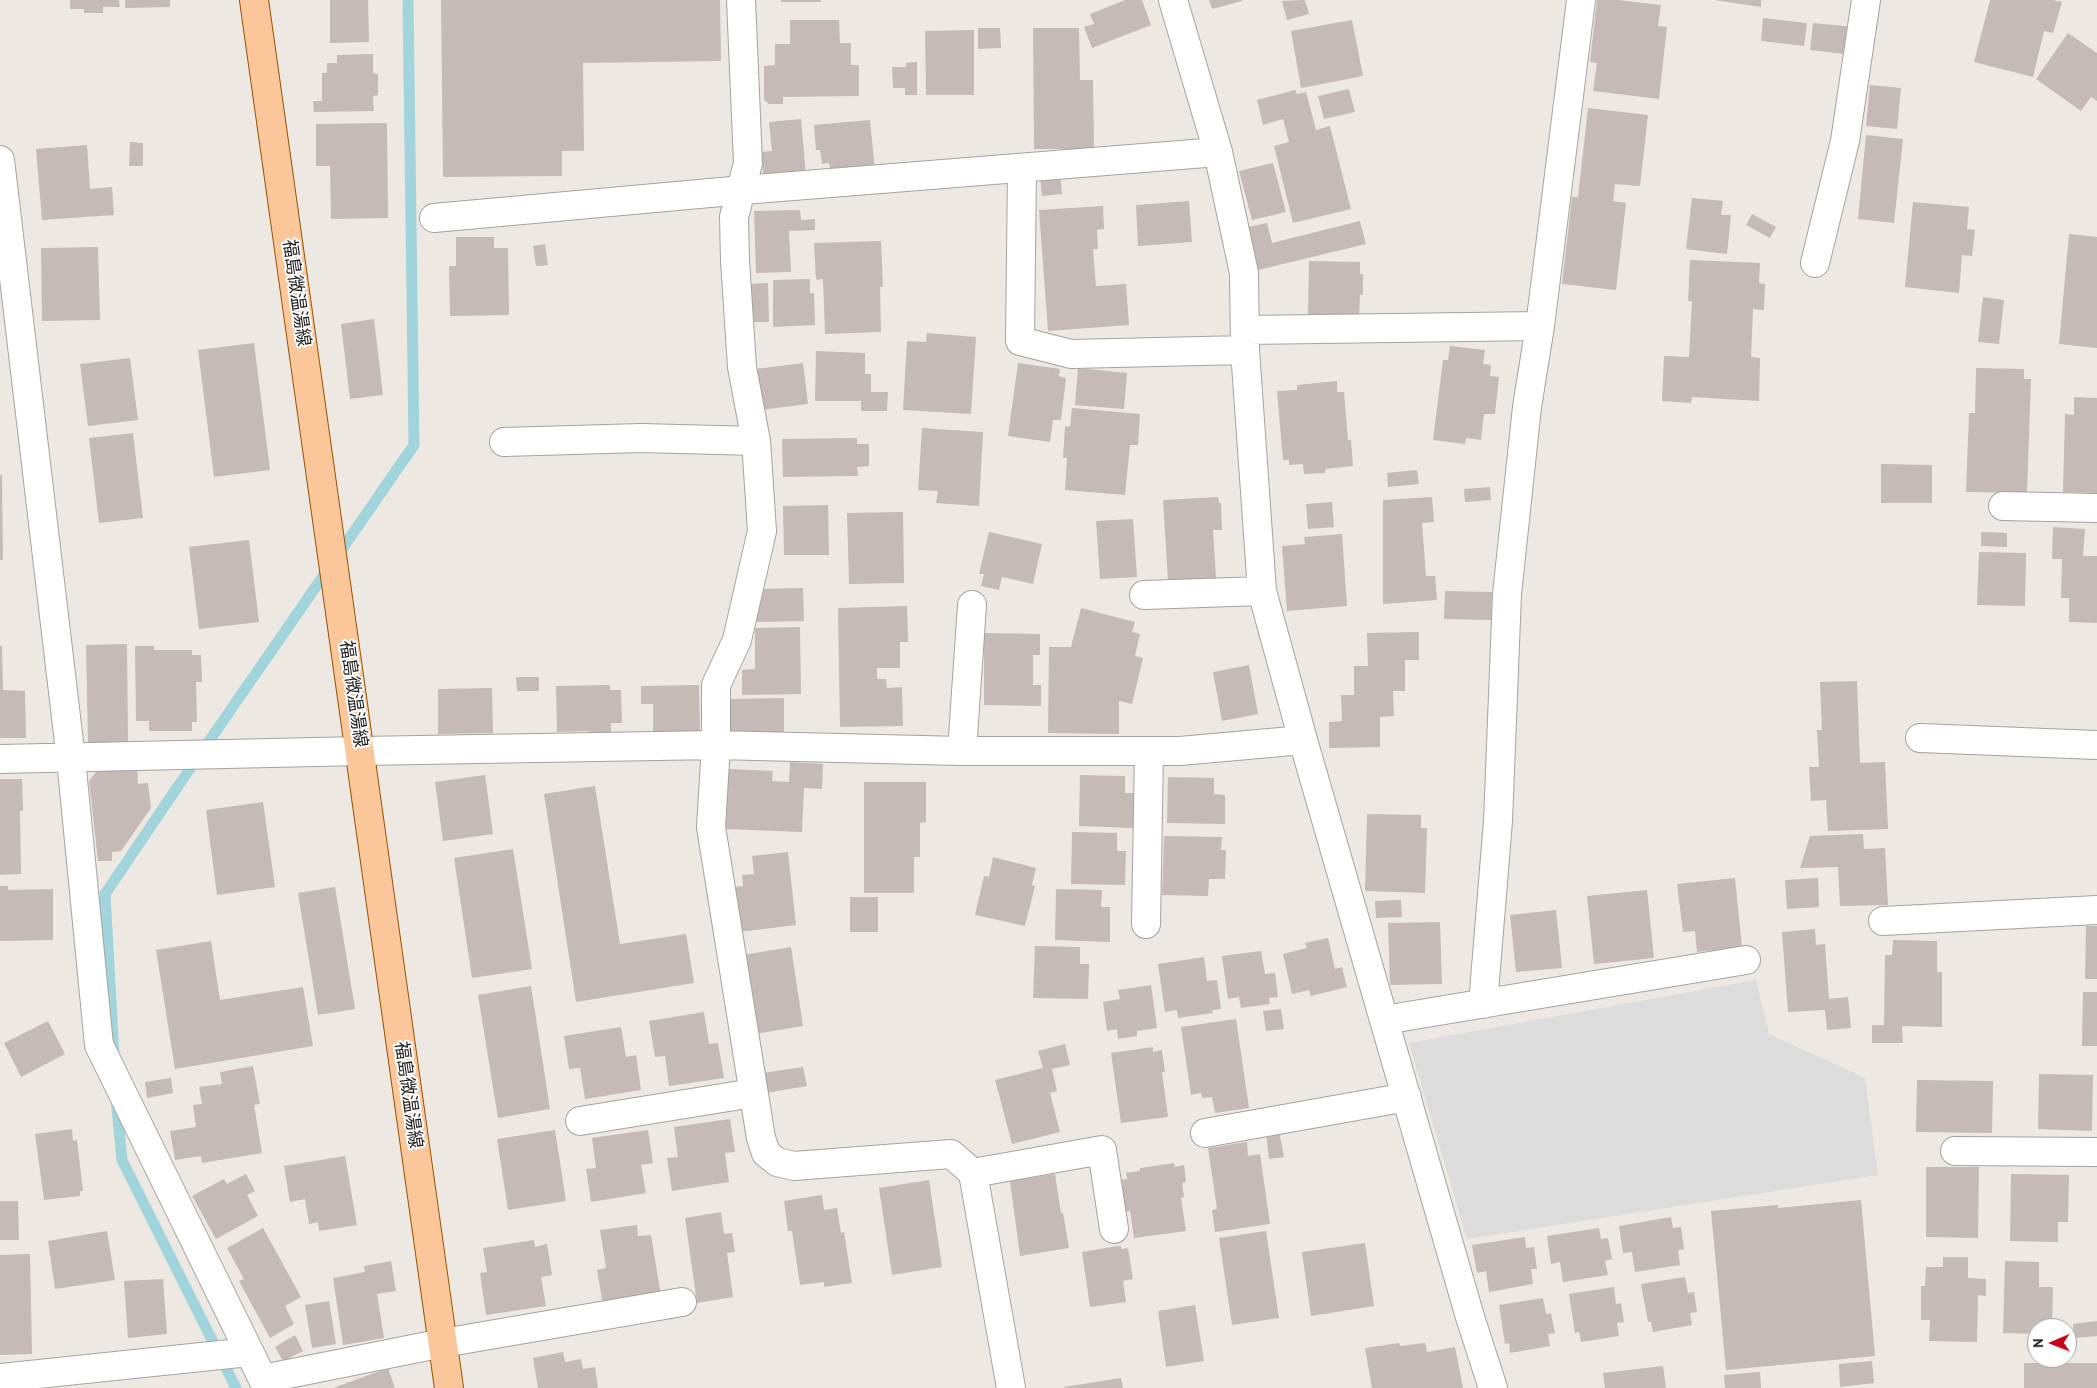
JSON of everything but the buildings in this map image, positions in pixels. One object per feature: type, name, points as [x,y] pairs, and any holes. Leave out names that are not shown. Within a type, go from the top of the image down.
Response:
[{"type":"main road","name":"福島微温湯線","points":[[254,0],[361,750],[449,1388]]},
{"type":"street","points":[[741,0],[748,163],[734,217],[735,260],[742,367],[756,441],[762,531],[737,640],[716,684],[716,745],[711,827],[761,1138],[766,1153],[777,1162],[794,1166],[951,1154],[974,1173],[1011,1388]]},
{"type":"street","points":[[1173,0],[1218,152],[1244,273],[1245,340],[1262,591],[1303,740],[1470,1317],[1493,1388]]},
{"type":"street","points":[[1483,1004],[1498,821],[1507,594],[1527,407],[1540,326],[1581,0]]},
{"type":"street","points":[[1815,263],[1845,141],[1866,0]]},
{"type":"street","points":[[434,218],[742,190],[1218,152]]},
{"type":"street","points":[[0,160],[71,759],[98,1045],[265,1384],[443,1343],[682,1302]]},
{"type":"street","points":[[1022,168],[1020,341],[1071,354],[1245,340],[1540,326]]},
{"type":"street","points":[[504,442],[641,438],[756,441]]},
{"type":"street","points":[[2003,506],[2097,508]]},
{"type":"street","points":[[1144,595],[1262,591]]},
{"type":"street","points":[[962,751],[972,605]]},
{"type":"street","points":[[1920,738],[2097,745]]},
{"type":"street","points":[[0,759],[71,759],[361,750],[716,745],[962,751],[1180,751],[1303,740]]},
{"type":"street","points":[[1146,924],[1150,751]]},
{"type":"street","points":[[1883,921],[2097,910]]},
{"type":"street","points":[[1384,1020],[1746,960]]},
{"type":"street","points":[[580,1121],[753,1093]]},
{"type":"street","points":[[1205,1133],[1407,1097]]},
{"type":"street","points":[[974,1173],[1102,1150],[1114,1229]]},
{"type":"street","points":[[1954,1151],[2097,1152]]},
{"type":"street","points":[[0,1378],[249,1352]]},
{"type":"shaded area","points":[[1756,980],[1769,1034],[1865,1078],[1878,1175],[1467,1239],[1409,1043]]},
{"type":"waterway","points":[[114,1056],[105,894],[414,445],[408,0]]},
{"type":"waterway","points":[[116,1099],[122,1160],[236,1388]]}]
